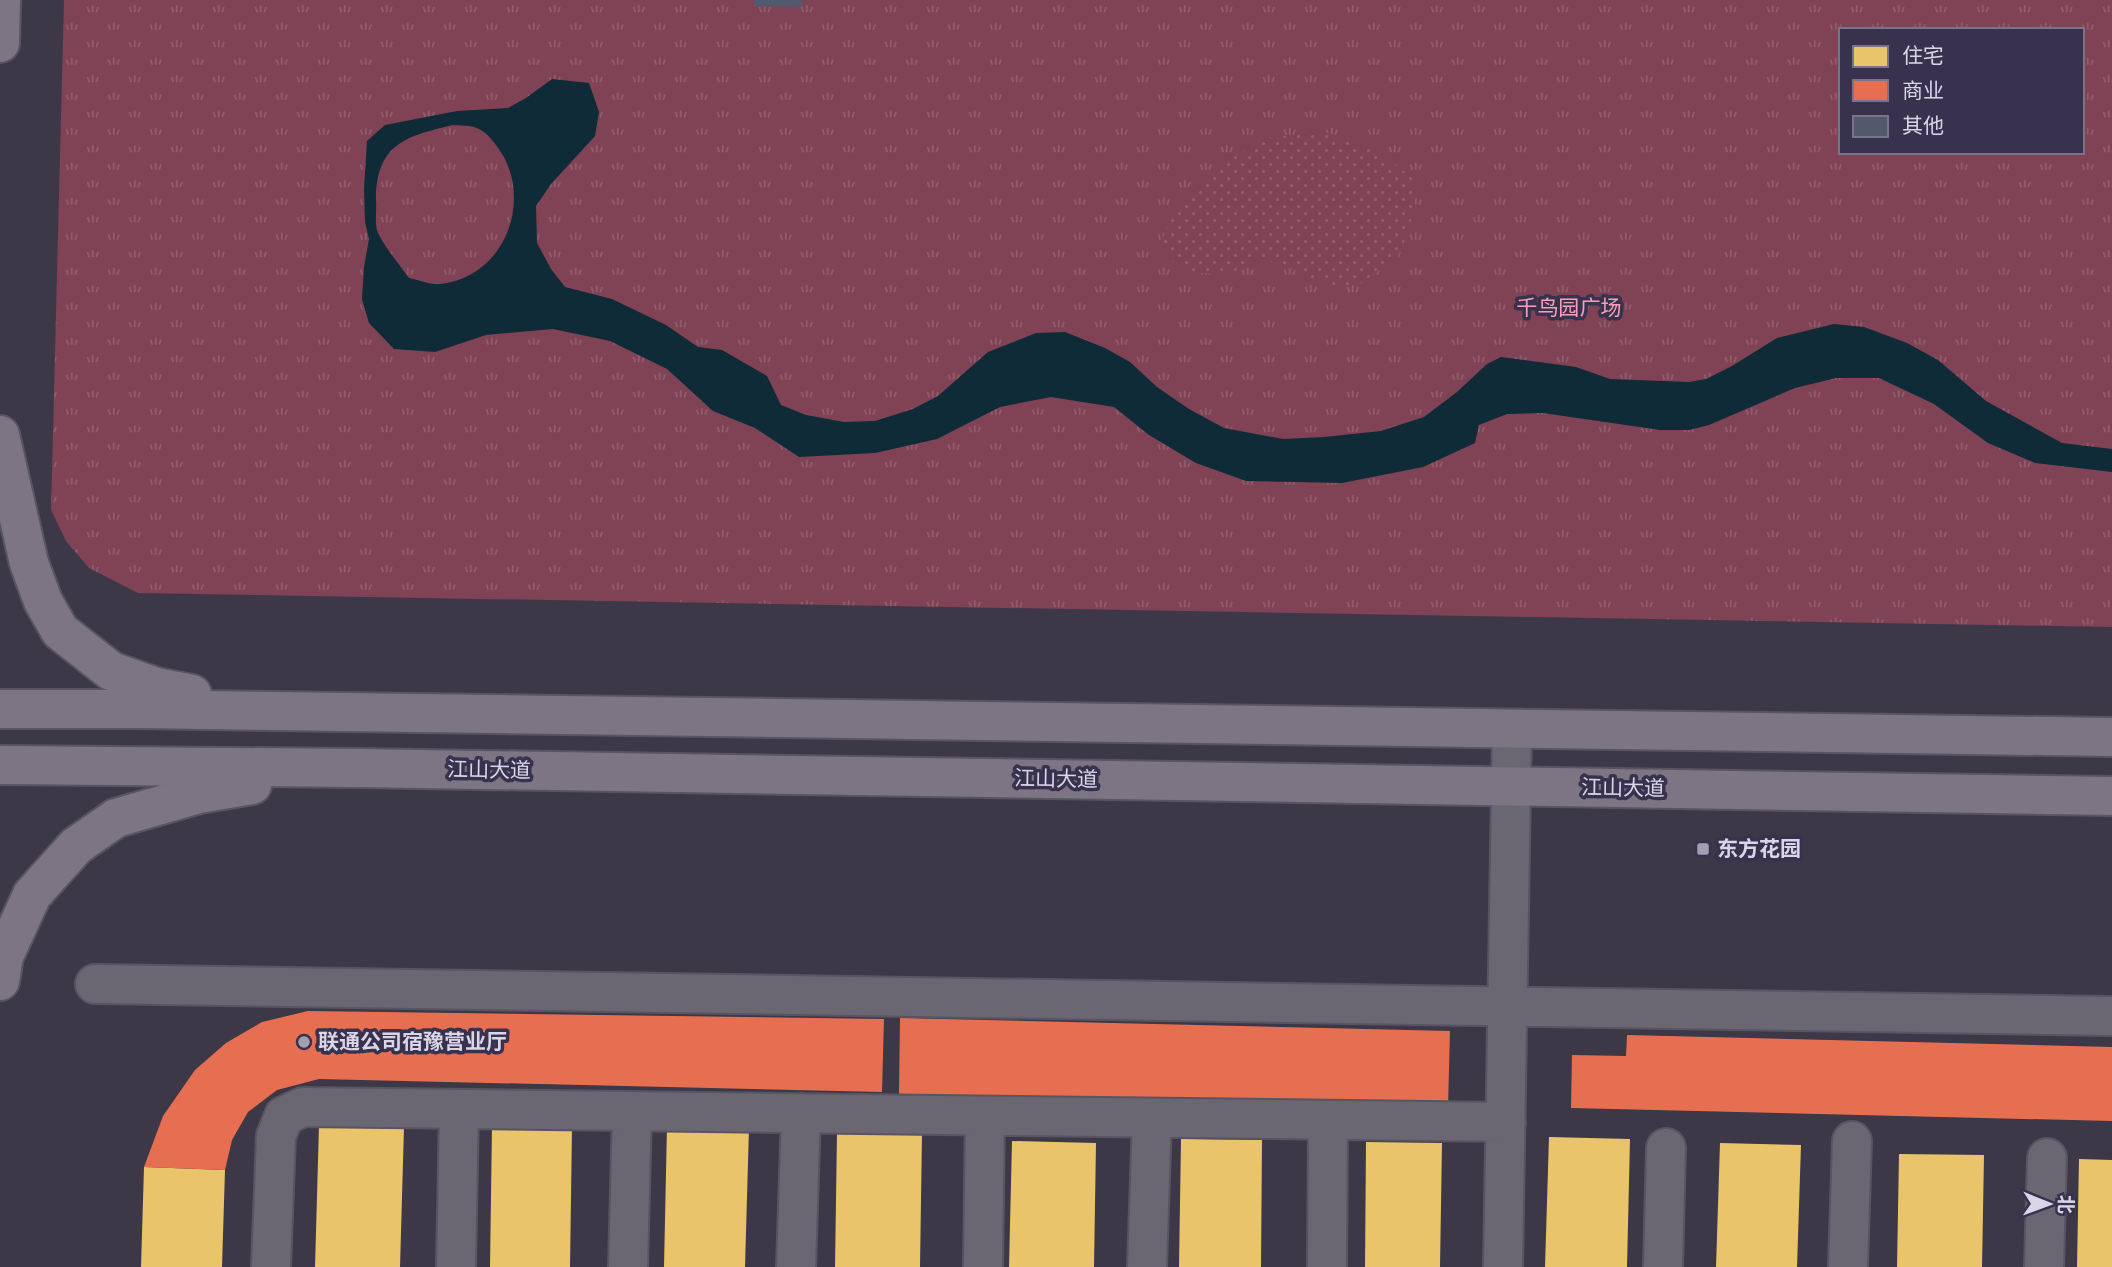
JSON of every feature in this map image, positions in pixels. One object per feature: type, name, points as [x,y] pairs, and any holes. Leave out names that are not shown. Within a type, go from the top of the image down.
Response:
[{"type":"main road","points":[[0,43],[1,0]]},
{"type":"main road","points":[[0,435],[29,563],[43,601],[60,631],[111,671],[156,687],[206,696],[358,713]]},
{"type":"main road","points":[[0,709],[2112,737]]},
{"type":"main road","name":"江山大道","points":[[0,765],[360,768],[2112,796]]},
{"type":"main road","points":[[0,981],[4,956],[32,895],[76,846],[116,818],[200,794],[360,768]]},
{"type":"lane","points":[[1503,1267],[1512,729]]},
{"type":"lane","points":[[95,984],[2112,1016]]},
{"type":"lane","points":[[271,1267],[276,1136],[284,1116],[303,1107],[1506,1122]]},
{"type":"lane","points":[[456,1267],[459,1109]]},
{"type":"lane","points":[[628,1267],[632,1112]]},
{"type":"lane","points":[[796,1267],[801,1113]]},
{"type":"lane","points":[[983,1267],[985,1116]]},
{"type":"lane","points":[[1147,1267],[1152,1118]]},
{"type":"lane","points":[[1326,1267],[1328,1120]]},
{"type":"lane","points":[[1848,1267],[1852,1141]]},
{"type":"lane","points":[[1663,1267],[1666,1148]]},
{"type":"lane","points":[[2044,1267],[2047,1158]]},
{"type":"green space","name":"千鸟园广场","points":[[64,0],[2112,0],[2112,627],[138,593],[89,568],[66,541],[51,510]]},
{"type":"green space","points":[[1326,132],[1383,155],[1414,179],[1416,196],[1409,230],[1398,257],[1361,283],[1338,289],[1261,258],[1229,274],[1189,273],[1169,259],[1162,241],[1173,209],[1208,173],[1265,138]]},
{"type":"water","points":[[552,79],[589,83],[599,112],[595,136],[551,184],[536,206],[537,243],[551,269],[565,287],[612,299],[666,325],[698,347],[722,350],[767,376],[781,405],[806,415],[844,422],[875,421],[913,409],[938,396],[988,352],[1036,333],[1065,332],[1105,348],[1130,362],[1157,387],[1224,428],[1283,439],[1324,437],[1381,431],[1424,417],[1457,392],[1487,364],[1501,357],[1576,367],[1610,379],[1689,382],[1706,379],[1732,366],[1777,338],[1834,324],[1864,327],[1907,343],[1938,360],[1986,401],[2062,443],[2112,449],[2112,472],[2035,463],[1988,443],[1934,404],[1879,378],[1836,378],[1795,388],[1709,425],[1689,430],[1660,430],[1543,413],[1507,414],[1479,425],[1475,443],[1423,467],[1342,483],[1246,481],[1196,463],[1149,435],[1114,407],[1051,397],[1000,407],[937,439],[875,453],[799,457],[755,428],[713,411],[667,369],[610,341],[553,329],[486,335],[435,352],[394,349],[369,323],[362,299],[369,239],[365,222],[364,189],[367,141],[385,125],[457,111],[508,108]],"holes":[[[453,125],[472,126],[484,132],[504,157],[512,177],[512,218],[505,237],[480,269],[462,279],[433,284],[409,278],[381,239],[376,225],[377,181],[381,166],[397,146],[421,133]]]},
{"type":"building: 住宅","points":[[319,1125],[404,1127],[400,1267],[315,1267]]},
{"type":"building: 住宅","points":[[492,1125],[572,1127],[570,1267],[490,1267]]},
{"type":"building: 住宅","points":[[667,1125],[749,1128],[745,1267],[664,1267]]},
{"type":"building: 住宅","points":[[837,1133],[922,1134],[920,1267],[835,1267]]},
{"type":"building: 住宅","points":[[1549,1137],[1630,1139],[1627,1267],[1545,1267]]},
{"type":"building: 住宅","points":[[1181,1139],[1262,1140],[1261,1267],[1179,1267]]},
{"type":"building: 住宅","points":[[1012,1141],[1096,1143],[1094,1267],[1009,1267]]},
{"type":"building: 住宅","points":[[1366,1142],[1442,1143],[1440,1267],[1365,1267]]},
{"type":"building: 住宅","points":[[1720,1143],[1801,1145],[1797,1267],[1716,1267]]},
{"type":"building: 住宅","points":[[1899,1154],[1984,1155],[1982,1267],[1897,1267]]},
{"type":"building: 住宅","points":[[2079,1159],[2112,1160],[2112,1267],[2077,1267]]},
{"type":"building: 住宅","points":[[144,1167],[225,1170],[222,1267],[141,1267]]},
{"type":"building: 商业","points":[[308,1011],[884,1019],[882,1092],[319,1079],[277,1090],[248,1112],[232,1140],[225,1170],[144,1167],[163,1116],[195,1070],[226,1043],[262,1022]]},
{"type":"building: 商业","points":[[900,1018],[1450,1031],[1448,1107],[899,1094]]},
{"type":"building: 商业","points":[[1627,1035],[2112,1047],[2112,1121],[1571,1108],[1572,1055],[1626,1056]]},
{"type":"building: 其他","points":[[754,0],[802,0],[802,7],[754,6]]},
{"type":"place","name":"东方花园","points":[[1703,849]]},
{"type":"place","name":"联通公司宿豫营业厅","points":[[304,1042]]}]
